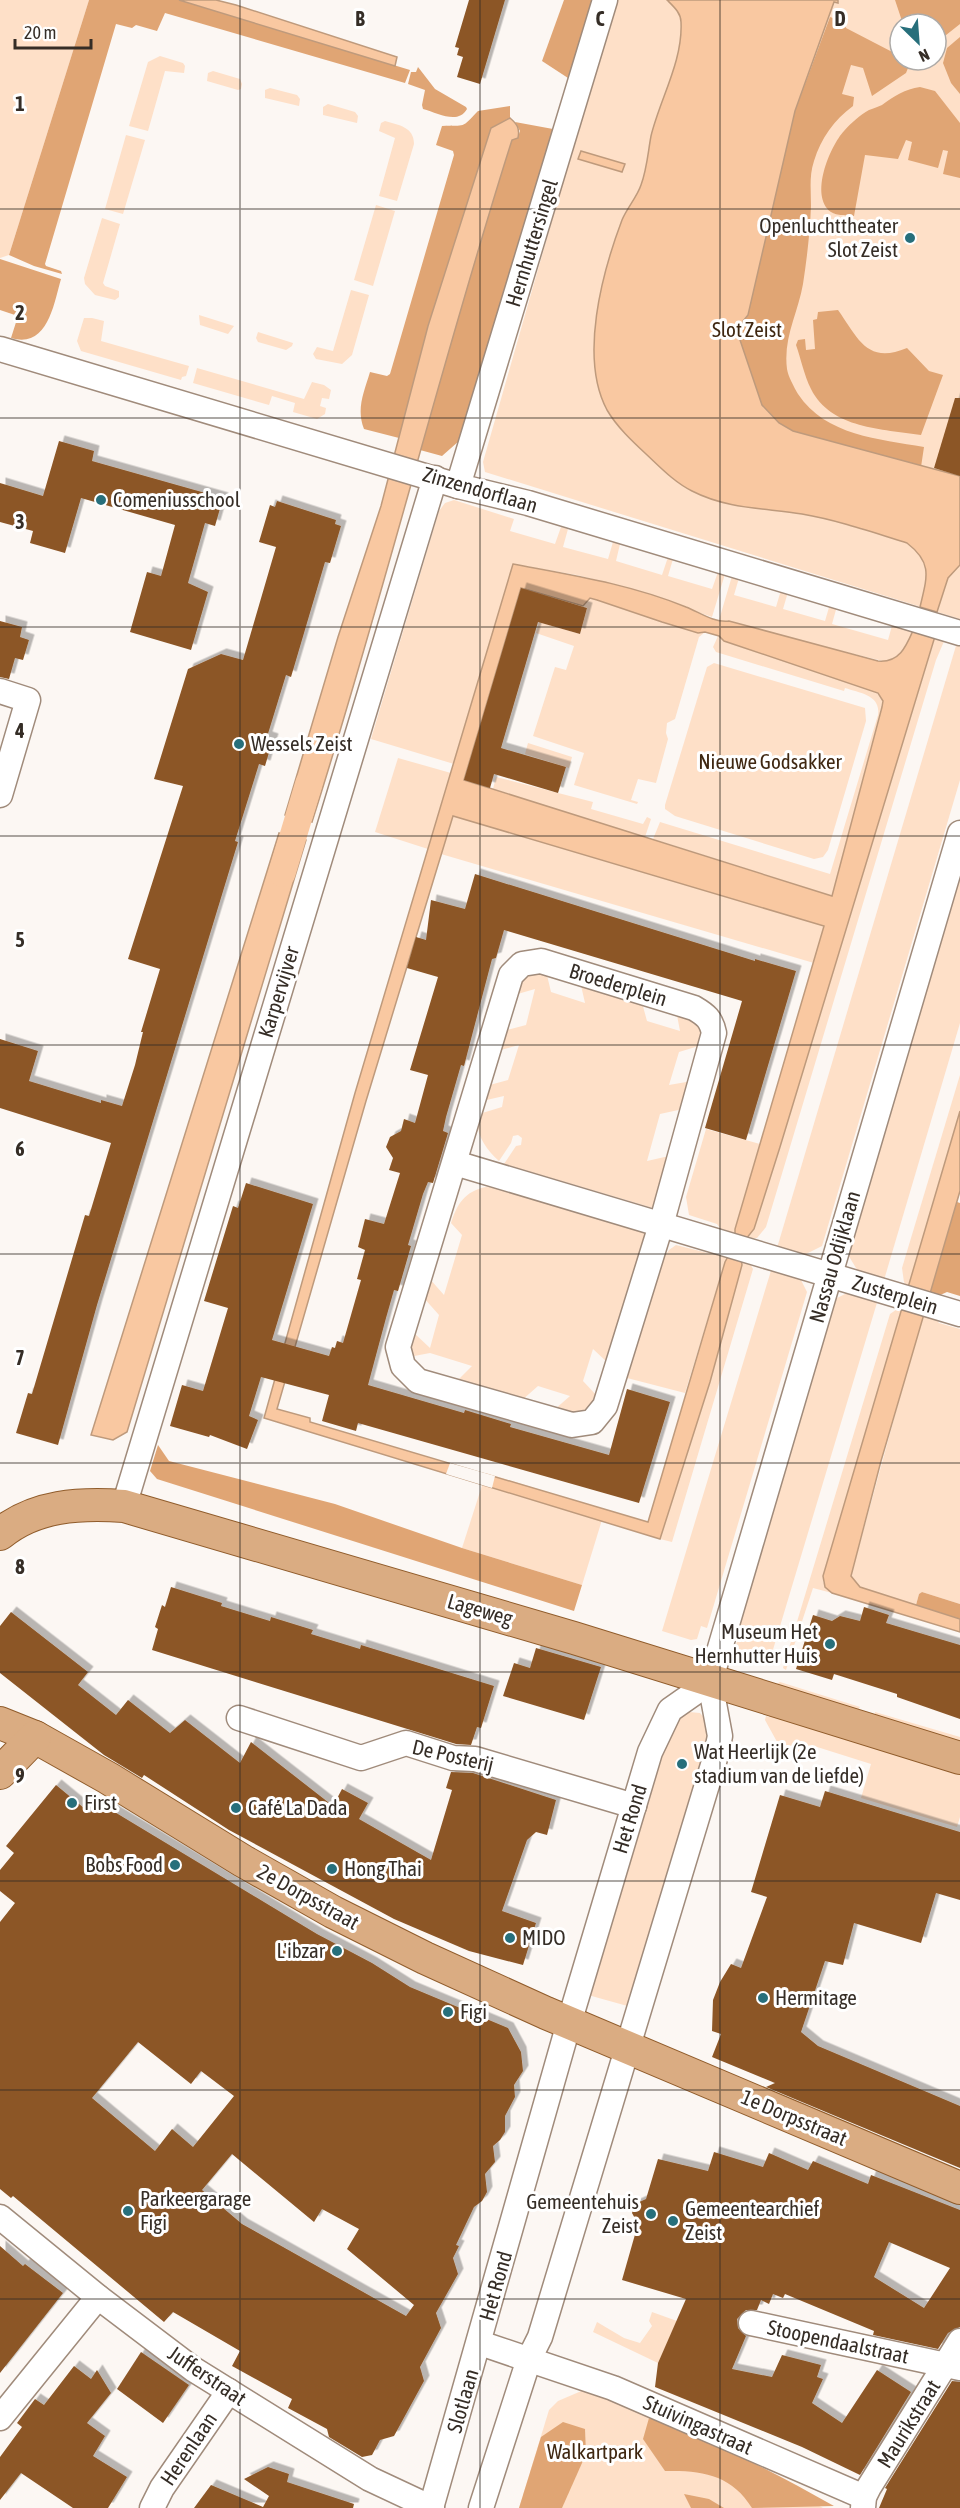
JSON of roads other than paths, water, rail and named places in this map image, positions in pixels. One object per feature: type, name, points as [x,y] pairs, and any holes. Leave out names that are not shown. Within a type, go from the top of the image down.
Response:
[{"type":"main road","name":"Lageweg","points":[[0,1534],[30,1514],[99,1504],[124,1506],[574,1638],[960,1758]]},
{"type":"main road","name":"2e Dorpsstraat","points":[[0,1723],[35,1737],[333,1912],[425,1958],[569,2023],[627,2053]]},
{"type":"main road","points":[[0,1773],[35,1737]]},
{"type":"main road","name":"1e Dorpsstraat","points":[[627,2053],[960,2188]]},
{"type":"street","name":"Hernhuttersingel","points":[[458,486],[605,0]]},
{"type":"street","name":"Zinzendorflaan","points":[[0,349],[458,486],[528,503],[950,630]]},
{"type":"street","name":"Karpervijver","points":[[124,1506],[325,840],[430,477]]},
{"type":"street","points":[[0,691],[28,700],[0,795]]},
{"type":"street","name":"Nassau Odijklaan","points":[[710,1682],[960,833]]},
{"type":"street","name":"Broederplein","points":[[541,962],[694,1008],[706,1015],[712,1022],[714,1033],[712,1044],[661,1225],[605,1406],[592,1422],[572,1425],[418,1381],[403,1366],[398,1347],[455,1163],[511,975],[522,964],[541,962]]},
{"type":"street","points":[[455,1163],[830,1276]]},
{"type":"street","name":"Zusterplein","points":[[830,1276],[960,1314]]},
{"type":"street","points":[[481,2508],[529,2360],[540,2337],[716,1755],[720,1737],[710,1682]]},
{"type":"street","name":"Het Rond","points":[[480,2343],[569,2023],[650,1752],[670,1710],[710,1682]]},
{"type":"street","name":"De Posterij","points":[[239,1718],[361,1758],[406,1743],[453,1758],[475,1759],[634,1806]]},
{"type":"street","name":"Jufferstraat","points":[[0,2217],[98,2297],[193,2369],[370,2479],[432,2508]]},
{"type":"street","points":[[0,2418],[98,2297]]},
{"type":"street","name":"Stoopendaalstraat","points":[[751,2323],[953,2366]]},
{"type":"street","name":"Maurikstraat","points":[[864,2503],[953,2366],[960,2342]]},
{"type":"street","name":"Slotlaan","points":[[432,2508],[480,2343],[529,2360]]},
{"type":"street","name":"Stuivingastraat","points":[[529,2360],[613,2388],[864,2503]]},
{"type":"street","name":"Herenlaan","points":[[152,2508],[162,2488],[229,2391]]},
{"type":"waterway","points":[[282,873],[309,783]]},
{"type":"place","name":"Openluchttheater Slot Zeist","points":[[910,238]]},
{"type":"place","name":"Comeniusschool","points":[[101,500]]},
{"type":"place","name":"Wessels Zeist","points":[[239,744]]},
{"type":"place","name":"Museum Het Hernhutter Huis","points":[[830,1644]]},
{"type":"place","name":"Wat Heerlijk (2e stadium van de liefde)","points":[[682,1764]]},
{"type":"place","name":"First","points":[[72,1803]]},
{"type":"place","name":"Café La Dada","points":[[236,1808]]},
{"type":"place","name":"Bobs Food","points":[[175,1865]]},
{"type":"place","name":"Hong Thai","points":[[332,1869]]},
{"type":"place","name":"MIDO","points":[[510,1938]]},
{"type":"place","name":"L'ibzar","points":[[337,1951]]},
{"type":"place","name":"Hermitage","points":[[763,1998]]},
{"type":"place","name":"Figi","points":[[448,2012]]},
{"type":"place","name":"Parkeergarage Figi","points":[[128,2211]]},
{"type":"place","name":"Gemeentehuis Zeist","points":[[651,2214]]},
{"type":"place","name":"Gemeentearchief Zeist","points":[[673,2221]]},
{"type":"park label","name":"Slot Zeist","points":[[747,330]]},
{"type":"park label","name":"Nieuwe Godsakker","points":[[770,762]]},
{"type":"park label","name":"Walkartpark","points":[[595,2452]]}]
